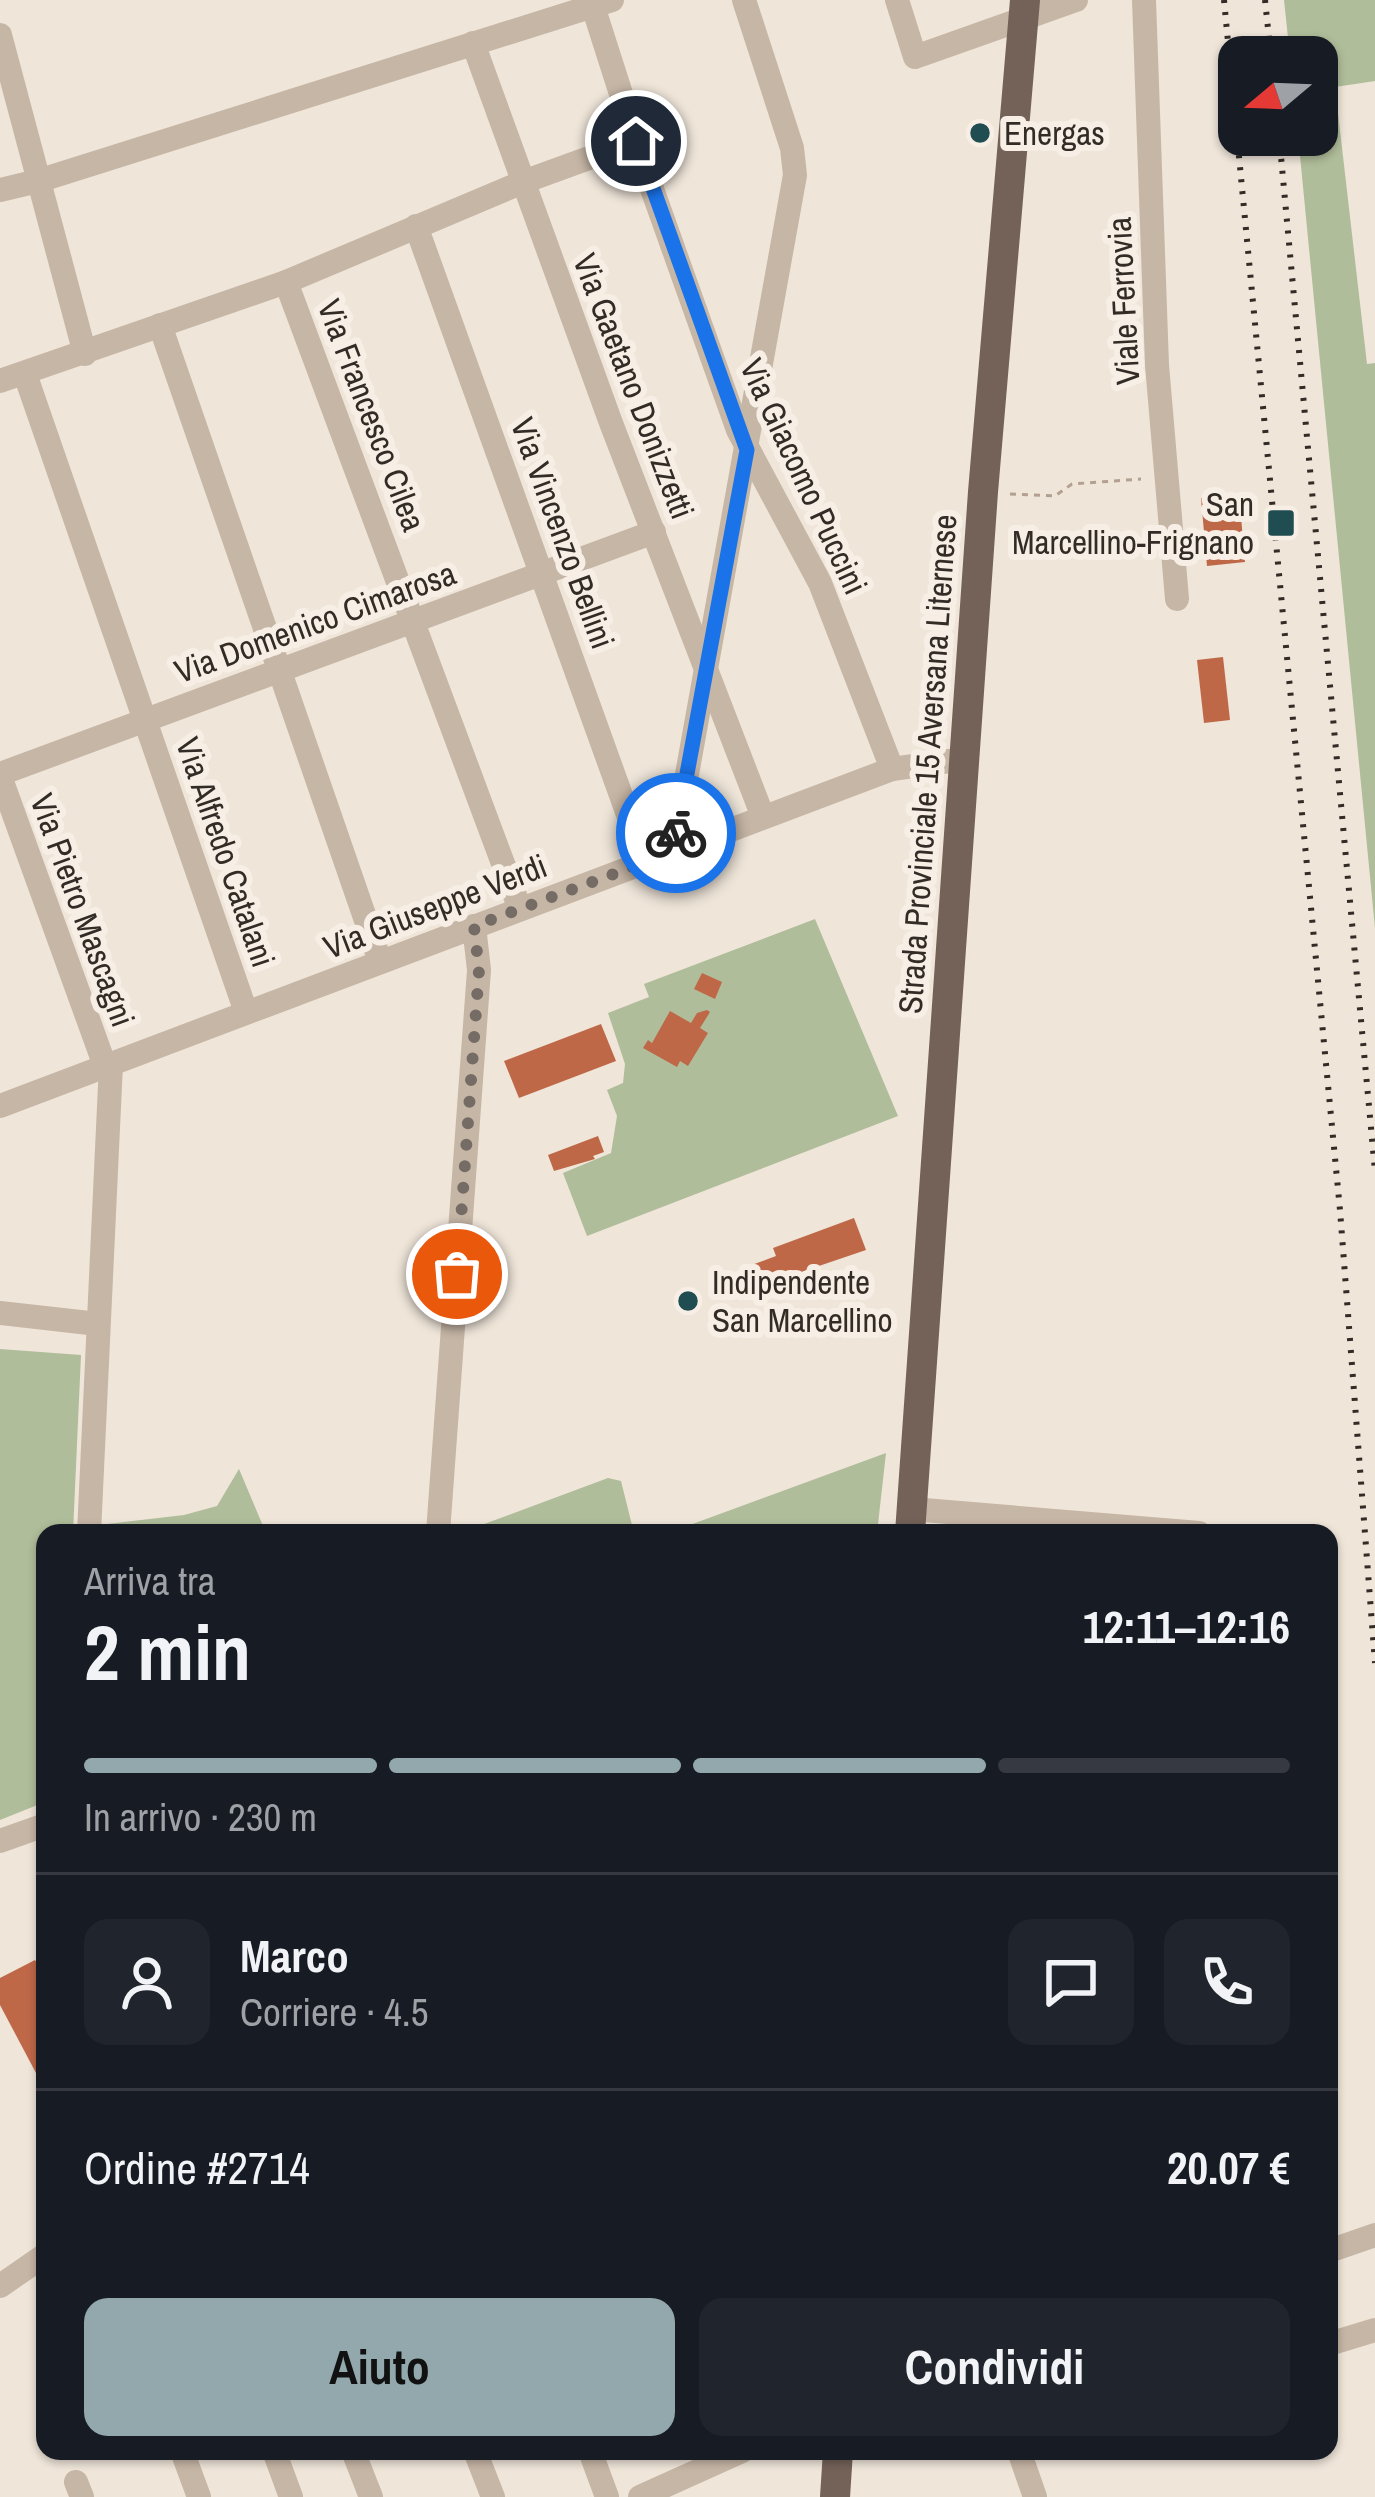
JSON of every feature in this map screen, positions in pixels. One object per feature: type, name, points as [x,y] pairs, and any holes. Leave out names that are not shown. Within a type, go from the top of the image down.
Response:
[{"type":"main road","name":"Strada Provinciale 15 Aversana Liternese","points":[[911,1521],[983,492],[1024,10]]},
{"type":"main road","points":[[835,2497],[837,2460]]},
{"type":"street","points":[[673,852],[795,175],[792,148],[744,0]]},
{"type":"street","points":[[897,0],[915,57],[1024,10],[1076,0]]},
{"type":"street","name":"Viale Ferrovia","points":[[1144,0],[1157,364],[1177,599]]},
{"type":"street","points":[[0,190],[38,182],[598,2]]},
{"type":"street","name":"Via Giacomo Puccini","points":[[598,2],[636,141],[747,450],[820,583],[892,769]]},
{"type":"street","points":[[0,35],[85,353]]},
{"type":"street","name":"Via Gaetano Donizzetti","points":[[473,44],[763,817]]},
{"type":"street","points":[[0,381],[286,282],[523,182],[636,141]]},
{"type":"street","name":"Via Vincenzo Bellini","points":[[416,226],[645,862]]},
{"type":"street","name":"Via Francesco Cilea","points":[[286,282],[520,909]]},
{"type":"street","points":[[160,325],[380,962]]},
{"type":"street","name":"Via Alfredo Catalani","points":[[25,374],[246,1012]]},
{"type":"street","name":"Via Domenico Cimarosa","points":[[0,775],[654,532]]},
{"type":"street","name":"Via Giuseppe Verdi","points":[[0,1106],[892,769],[964,759]]},
{"type":"street","name":"Via Pietro Mascagni","points":[[0,775],[108,1065]]},
{"type":"street","points":[[439,1524],[479,970],[474,926]]},
{"type":"street","points":[[89,1524],[108,1065]]},
{"type":"street","points":[[0,1313],[98,1324]]},
{"type":"street","points":[[911,1521],[989,1524]]},
{"type":"street","points":[[0,1841],[36,1828]]},
{"type":"street","points":[[1338,2248],[1375,2235]]},
{"type":"street","points":[[0,2286],[36,2261]]},
{"type":"street","points":[[1338,2341],[1375,2330]]},
{"type":"street","points":[[185,2460],[199,2497]]},
{"type":"street","points":[[278,2460],[292,2497]]},
{"type":"street","points":[[356,2460],[370,2497]]},
{"type":"street","points":[[479,2460],[493,2497]]},
{"type":"street","points":[[594,2460],[608,2497]]},
{"type":"street","points":[[640,2497],[720,2460]]},
{"type":"street","points":[[1022,2460],[1035,2497]]},
{"type":"path","points":[[983,492],[1054,496],[1072,484],[1166,477]]},
{"type":"green space","points":[[1284,0],[1375,0],[1375,81],[1338,87],[1338,36],[1288,36]]},
{"type":"green space","points":[[1338,113],[1367,364],[1375,363],[1375,928],[1300,156],[1338,156]]},
{"type":"green space","points":[[815,919],[898,1116],[587,1236],[563,1173],[611,1153],[617,1116],[607,1090],[623,1083],[625,1064],[608,1013],[649,997],[644,984]]},
{"type":"green space","points":[[0,1349],[81,1355],[73,1524],[36,1524],[36,1806],[0,1820]]},
{"type":"green space","points":[[886,1453],[878,1524],[693,1524]]},
{"type":"green space","points":[[239,1469],[262,1524],[107,1524],[184,1515],[217,1506]]},
{"type":"green space","points":[[608,1478],[621,1481],[632,1524],[484,1524]]},
{"type":"building","name":"San Marcellino-Frignano","points":[[1239,494],[1245,562],[1207,566],[1201,498]]},
{"type":"building","points":[[1223,657],[1230,720],[1204,723],[1197,660]]},
{"type":"building","points":[[702,973],[722,982],[715,999],[694,989]]},
{"type":"building","points":[[707,1010],[700,1028],[708,1033],[688,1066],[680,1061],[677,1067],[643,1048],[648,1040],[652,1043],[670,1011],[691,1023],[697,1013]]},
{"type":"building","points":[[601,1024],[616,1061],[519,1098],[504,1061]]},
{"type":"building","points":[[598,1136],[604,1152],[554,1171],[548,1155]]},
{"type":"building","points":[[854,1218],[866,1250],[754,1288],[746,1267],[776,1256],[773,1248]]},
{"type":"building","points":[[36,1962],[36,2073],[0,2005],[0,1978]]},
{"type":"railway","points":[[1224,0],[1340,1210],[1375,1663]]},
{"type":"railway","points":[[1265,0],[1269,36]]},
{"type":"railway","points":[[1281,156],[1375,1171]]},
{"type":"way so far","points":[[457,1274],[479,970],[474,926],[673,852],[676,833]]},
{"type":"place","name":"Energas","points":[[980,133]]},
{"type":"place","name":"San Marcellino-Frignano","points":[[1281,523]]},
{"type":"place","name":"Indipendente San Marcellino","points":[[688,1301]]},
{"type":"route","points":[[636,141],[747,450],[676,833]]}]
